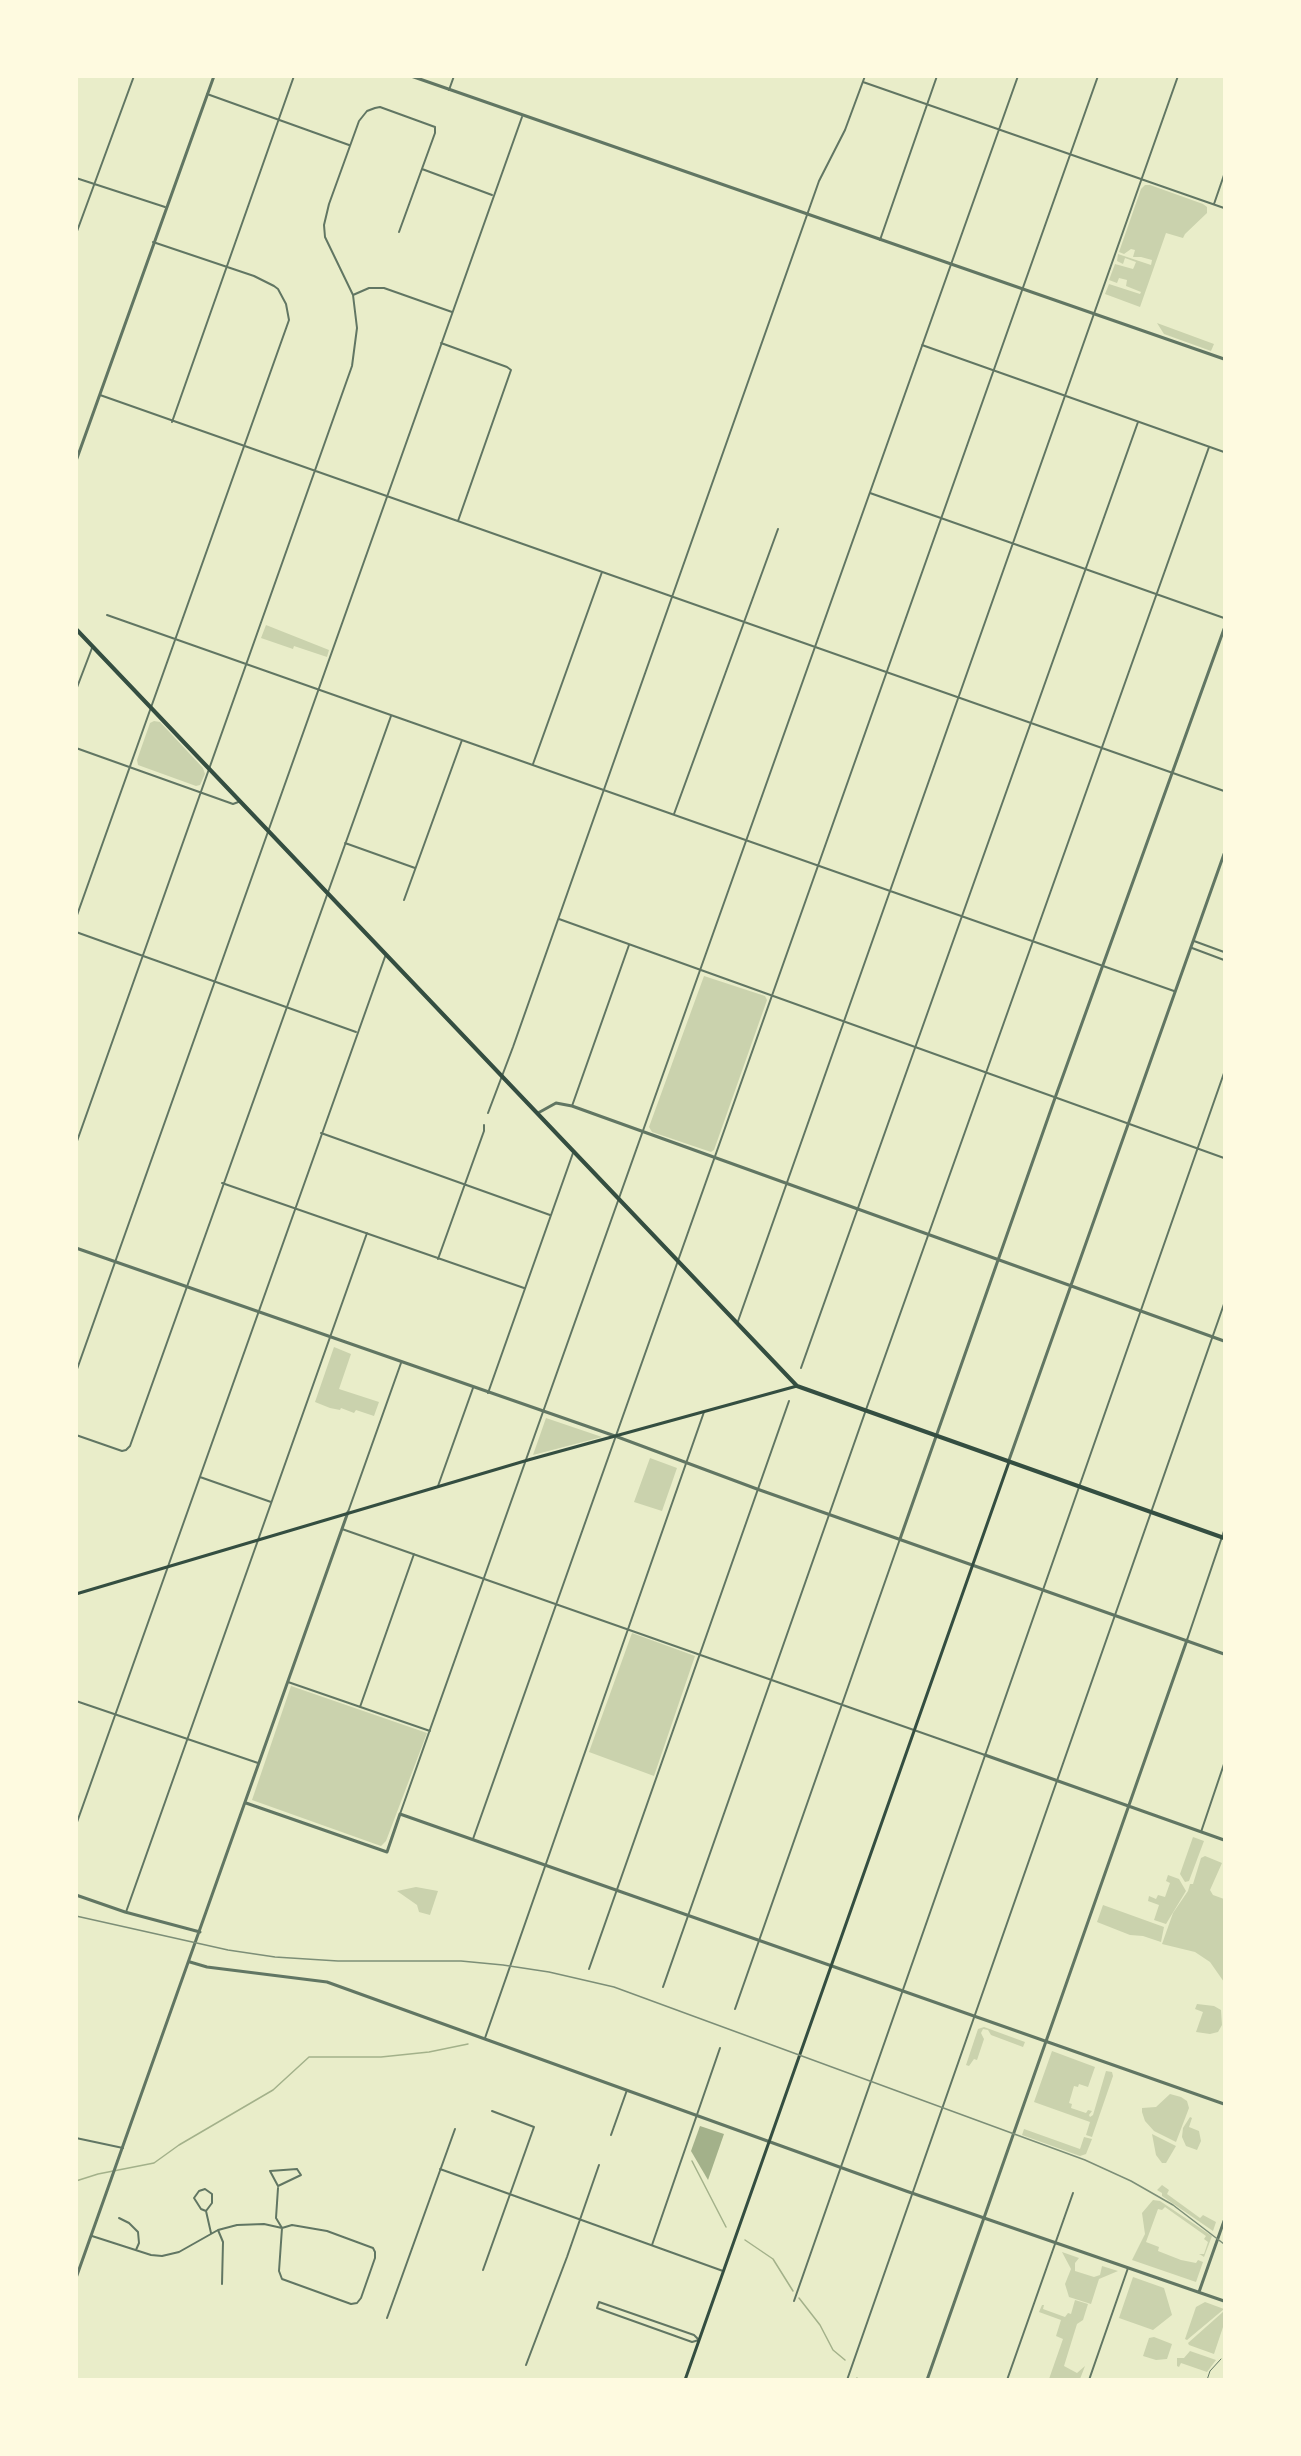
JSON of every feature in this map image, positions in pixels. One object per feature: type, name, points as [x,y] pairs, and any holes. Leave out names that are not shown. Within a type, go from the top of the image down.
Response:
[{"type":"main road","points":[[76,628],[797,1386],[1223,1538]]},
{"type":"main road","points":[[76,1594],[528,1460],[797,1386]]},
{"type":"main road","points":[[686,2379],[1009,1461]]},
{"type":"street","points":[[76,234],[134,76]]},
{"type":"street","points":[[76,461],[165,207],[214,76]]},
{"type":"street","points":[[172,422],[294,76]]},
{"type":"street","points":[[411,76],[522,117],[1224,359]]},
{"type":"street","points":[[449,90],[454,76]]},
{"type":"street","points":[[488,1113],[559,919],[819,181],[845,130],[865,76]]},
{"type":"street","points":[[880,240],[937,76]]},
{"type":"street","points":[[246,1803],[387,1852],[545,1413],[618,1200],[702,970],[1018,76]]},
{"type":"street","points":[[473,1839],[1098,76]]},
{"type":"street","points":[[737,1323],[1178,76]]},
{"type":"street","points":[[863,82],[1224,208]]},
{"type":"street","points":[[207,94],[350,145]]},
{"type":"street","points":[[76,1144],[352,366],[357,328],[353,296],[329,247],[324,225],[350,145],[363,116],[380,107],[435,127],[435,134],[399,232]]},
{"type":"street","points":[[76,1372],[522,117]]},
{"type":"street","points":[[422,169],[493,195]]},
{"type":"street","points":[[1214,204],[1224,175]]},
{"type":"street","points":[[76,177],[165,207]]},
{"type":"street","points":[[76,918],[289,320],[281,293],[273,286],[254,276],[153,242]]},
{"type":"street","points":[[353,296],[369,288],[384,288],[452,312]]},
{"type":"street","points":[[441,343],[511,370],[458,521]]},
{"type":"street","points":[[922,345],[1224,452]]},
{"type":"street","points":[[100,395],[1224,791]]},
{"type":"street","points":[[801,1368],[1138,422]]},
{"type":"street","points":[[663,1987],[865,1411],[1209,447]]},
{"type":"street","points":[[870,493],[1224,618]]},
{"type":"street","points":[[674,814],[778,529]]},
{"type":"street","points":[[533,765],[602,572]]},
{"type":"street","points":[[107,615],[1176,992]]},
{"type":"street","points":[[735,2009],[1055,1098],[1224,628]]},
{"type":"street","points":[[76,690],[93,645]]},
{"type":"street","points":[[76,1435],[126,1450],[130,1446],[222,1183],[391,716]]},
{"type":"street","points":[[404,900],[462,740]]},
{"type":"street","points":[[76,748],[233,804],[241,801]]},
{"type":"street","points":[[345,843],[415,868]]},
{"type":"street","points":[[1009,1461],[1224,854]]},
{"type":"street","points":[[559,919],[1224,1158]]},
{"type":"street","points":[[76,932],[356,1032]]},
{"type":"street","points":[[1194,941],[1224,952]]},
{"type":"street","points":[[572,1106],[630,944]]},
{"type":"street","points":[[1192,948],[1224,960]]},
{"type":"street","points":[[76,1825],[356,1032],[386,954]]},
{"type":"street","points":[[794,2301],[1224,1073]]},
{"type":"street","points":[[538,1113],[556,1103],[572,1106],[1224,1341]]},
{"type":"street","points":[[438,1259],[484,1131],[484,1125]]},
{"type":"street","points":[[321,1133],[550,1215]]},
{"type":"street","points":[[488,1393],[573,1152]]},
{"type":"street","points":[[222,1183],[524,1288]]},
{"type":"street","points":[[125,1912],[367,1233]]},
{"type":"street","points":[[76,1248],[615,1436],[1224,1654]]},
{"type":"street","points":[[847,2379],[1224,1304]]},
{"type":"street","points":[[76,2278],[401,1363]]},
{"type":"street","points":[[438,1486],[473,1388]]},
{"type":"street","points":[[589,1969],[789,1401]]},
{"type":"street","points":[[485,2038],[627,1628],[705,1412]]},
{"type":"street","points":[[200,1477],[271,1502]]},
{"type":"street","points":[[342,1529],[556,1602],[1224,1840]]},
{"type":"street","points":[[927,2379],[1224,1531]]},
{"type":"street","points":[[360,1707],[414,1554]]},
{"type":"street","points":[[287,1682],[430,1731]]},
{"type":"street","points":[[76,1701],[260,1764]]},
{"type":"street","points":[[1201,1832],[1224,1764]]},
{"type":"street","points":[[400,1814],[1224,2104]]},
{"type":"street","points":[[76,1895],[125,1912],[200,1932]]},
{"type":"street","points":[[190,1962],[207,1967],[327,1982],[912,2193],[1224,2301]]},
{"type":"street","points":[[651,2245],[720,2048]]},
{"type":"street","points":[[611,2135],[627,2090]]},
{"type":"street","points":[[483,2270],[534,2127],[492,2111]]},
{"type":"street","points":[[387,2318],[455,2129]]},
{"type":"street","points":[[76,2138],[123,2148]]},
{"type":"street","points":[[526,2365],[581,2220],[599,2165]]},
{"type":"street","points":[[92,2236],[151,2255],[179,2252],[218,2230],[237,2225],[256,2224],[282,2228],[292,2225],[314,2228],[373,2248],[375,2258],[361,2298],[357,2303],[351,2304],[282,2279],[279,2271],[282,2228],[276,2218],[278,2186],[270,2171],[297,2169],[301,2175],[278,2186]]},
{"type":"street","points":[[440,2169],[724,2272]]},
{"type":"street","points":[[206,2211],[201,2209],[194,2198],[199,2191],[205,2189],[212,2194],[212,2203],[206,2211],[210,2234]]},
{"type":"street","points":[[1007,2379],[1073,2193]]},
{"type":"street","points":[[119,2218],[129,2223],[138,2232],[139,2243],[136,2250]]},
{"type":"street","points":[[1199,2292],[1224,2221]]},
{"type":"street","points":[[218,2230],[223,2242],[222,2284]]},
{"type":"street","points":[[1089,2379],[1128,2268]]},
{"type":"street","points":[[599,2302],[694,2335],[699,2340],[692,2342],[597,2308],[599,2302]]},
{"type":"lane","points":[[1207,2379],[1210,2371],[1221,2360]]},
{"type":"shaded area","points":[[1145,185],[1203,204],[1207,207],[1207,213],[1183,238],[1166,233],[1140,307],[1105,294],[1109,284],[1140,294],[1141,292],[1126,286],[1127,280],[1119,278],[1117,283],[1109,280],[1115,264],[1133,269],[1136,262],[1125,258],[1123,264],[1117,261],[1118,254],[1151,265],[1152,260],[1133,257],[1135,250],[1131,249],[1124,254],[1119,252],[1141,189]]},
{"type":"shaded area","points":[[1157,323],[1214,344],[1211,351],[1164,334]]},
{"type":"shaded area","points":[[266,625],[329,650],[327,657],[261,638]]},
{"type":"shaded area","points":[[160,722],[203,768],[205,774],[200,785],[196,786],[138,765],[137,760],[150,723]]},
{"type":"shaded area","points":[[704,976],[765,996],[767,1000],[714,1150],[711,1152],[652,1132],[649,1127]]},
{"type":"shaded area","points":[[334,1347],[351,1354],[339,1389],[379,1402],[374,1416],[356,1410],[354,1413],[341,1408],[340,1410],[330,1408],[315,1402]]},
{"type":"shaded area","points":[[546,1418],[602,1437],[533,1455]]},
{"type":"shaded area","points":[[650,1458],[677,1468],[662,1511],[634,1502]]},
{"type":"shaded area","points":[[632,1633],[695,1656],[654,1776],[589,1752]]},
{"type":"shaded area","points":[[291,1686],[427,1733],[386,1841],[381,1846],[252,1800]]},
{"type":"shaded area","points":[[1193,1837],[1204,1841],[1189,1881],[1185,1882],[1180,1874]]},
{"type":"shaded area","points":[[1205,1856],[1222,1863],[1210,1890],[1213,1895],[1224,1899],[1224,1982],[1210,1962],[1195,1952],[1162,1944],[1173,1913],[1188,1891],[1190,1884],[1193,1884],[1201,1858]]},
{"type":"shaded area","points":[[1168,1875],[1179,1879],[1186,1891],[1166,1924],[1154,1920],[1159,1905],[1148,1901],[1149,1896],[1156,1899],[1158,1895],[1165,1897],[1170,1883],[1166,1881]]},
{"type":"shaded area","points":[[416,1887],[438,1891],[430,1915],[419,1912],[417,1905],[397,1891]]},
{"type":"shaded area","points":[[1103,1905],[1164,1927],[1161,1942],[1143,1936],[1130,1935],[1097,1922]]},
{"type":"shaded area","points":[[1197,2004],[1214,2006],[1221,2010],[1222,2025],[1218,2032],[1210,2034],[1196,2032],[1203,2012],[1195,2009]]},
{"type":"shaded area","points":[[984,2027],[1025,2042],[1023,2047],[991,2035],[988,2030],[983,2029],[981,2033],[984,2039],[977,2060],[974,2059],[969,2066],[966,2065],[978,2029]]},
{"type":"shaded area","points":[[1052,2051],[1095,2067],[1088,2087],[1079,2084],[1078,2087],[1074,2086],[1069,2103],[1072,2104],[1071,2108],[1086,2113],[1088,2110],[1092,2111],[1090,2117],[1093,2115],[1106,2071],[1112,2072],[1113,2076],[1092,2137],[1086,2135],[1090,2122],[1034,2102]]},
{"type":"shaded area","points":[[1170,2094],[1187,2101],[1189,2108],[1176,2142],[1154,2131],[1145,2121],[1142,2112],[1142,2108],[1156,2107]]},
{"type":"shaded area","points":[[1190,2117],[1192,2118],[1189,2127],[1199,2131],[1201,2141],[1197,2150],[1186,2146],[1182,2137],[1183,2128]]},
{"type":"shaded area","points":[[700,2126],[724,2134],[708,2180],[691,2151]]},
{"type":"shaded area","points":[[1024,2129],[1080,2149],[1084,2137],[1092,2139],[1086,2154],[1080,2156],[1022,2135]]},
{"type":"shaded area","points":[[1152,2134],[1176,2146],[1166,2163],[1162,2163],[1156,2155]]},
{"type":"shaded area","points":[[1162,2185],[1169,2190],[1167,2194],[1200,2218],[1203,2215],[1216,2222],[1213,2231],[1162,2196],[1162,2193],[1157,2190]]},
{"type":"shaded area","points":[[1153,2200],[1160,2201],[1212,2236],[1204,2257],[1199,2254],[1204,2254],[1208,2242],[1204,2239],[1206,2236],[1165,2207],[1162,2210],[1158,2209],[1146,2242],[1159,2247],[1158,2251],[1181,2260],[1203,2262],[1196,2282],[1132,2260],[1145,2234],[1142,2213]]},
{"type":"shaded area","points":[[1062,2252],[1079,2258],[1075,2263],[1075,2271],[1094,2277],[1100,2275],[1102,2266],[1118,2271],[1099,2279],[1091,2304],[1069,2297],[1065,2284],[1071,2269]]},
{"type":"shaded area","points":[[1133,2277],[1164,2288],[1172,2315],[1153,2330],[1119,2318]]},
{"type":"shaded area","points":[[1075,2300],[1088,2304],[1083,2320],[1077,2324],[1064,2366],[1077,2373],[1085,2366],[1080,2379],[1049,2379],[1063,2339],[1056,2336],[1061,2320],[1039,2312],[1044,2305],[1043,2309],[1065,2317],[1068,2313],[1071,2314]]},
{"type":"shaded area","points":[[1205,2302],[1224,2309],[1187,2340],[1185,2339],[1196,2307]]},
{"type":"shaded area","points":[[1224,2311],[1224,2324],[1214,2354],[1189,2345],[1188,2343]]},
{"type":"shaded area","points":[[1154,2337],[1172,2344],[1167,2359],[1156,2360],[1143,2356],[1149,2338]]},
{"type":"shaded area","points":[[1190,2351],[1216,2360],[1207,2372],[1181,2363],[1179,2367],[1177,2366],[1177,2358],[1184,2358]]},
{"type":"waterway","points":[[76,2181],[98,2174],[154,2163],[179,2145],[273,2090],[309,2057],[381,2057],[429,2052],[468,2044]]},
{"type":"waterway","points":[[692,2161],[726,2227]]},
{"type":"waterway","points":[[745,2240],[773,2259],[793,2291]]},
{"type":"waterway","points":[[799,2298],[820,2325],[833,2350],[845,2360]]},
{"type":"railway","points":[[76,1916],[228,1950],[275,1957],[338,1961],[461,1961],[549,1972],[614,1987],[1085,2160],[1131,2181],[1173,2205],[1224,2244]]}]
